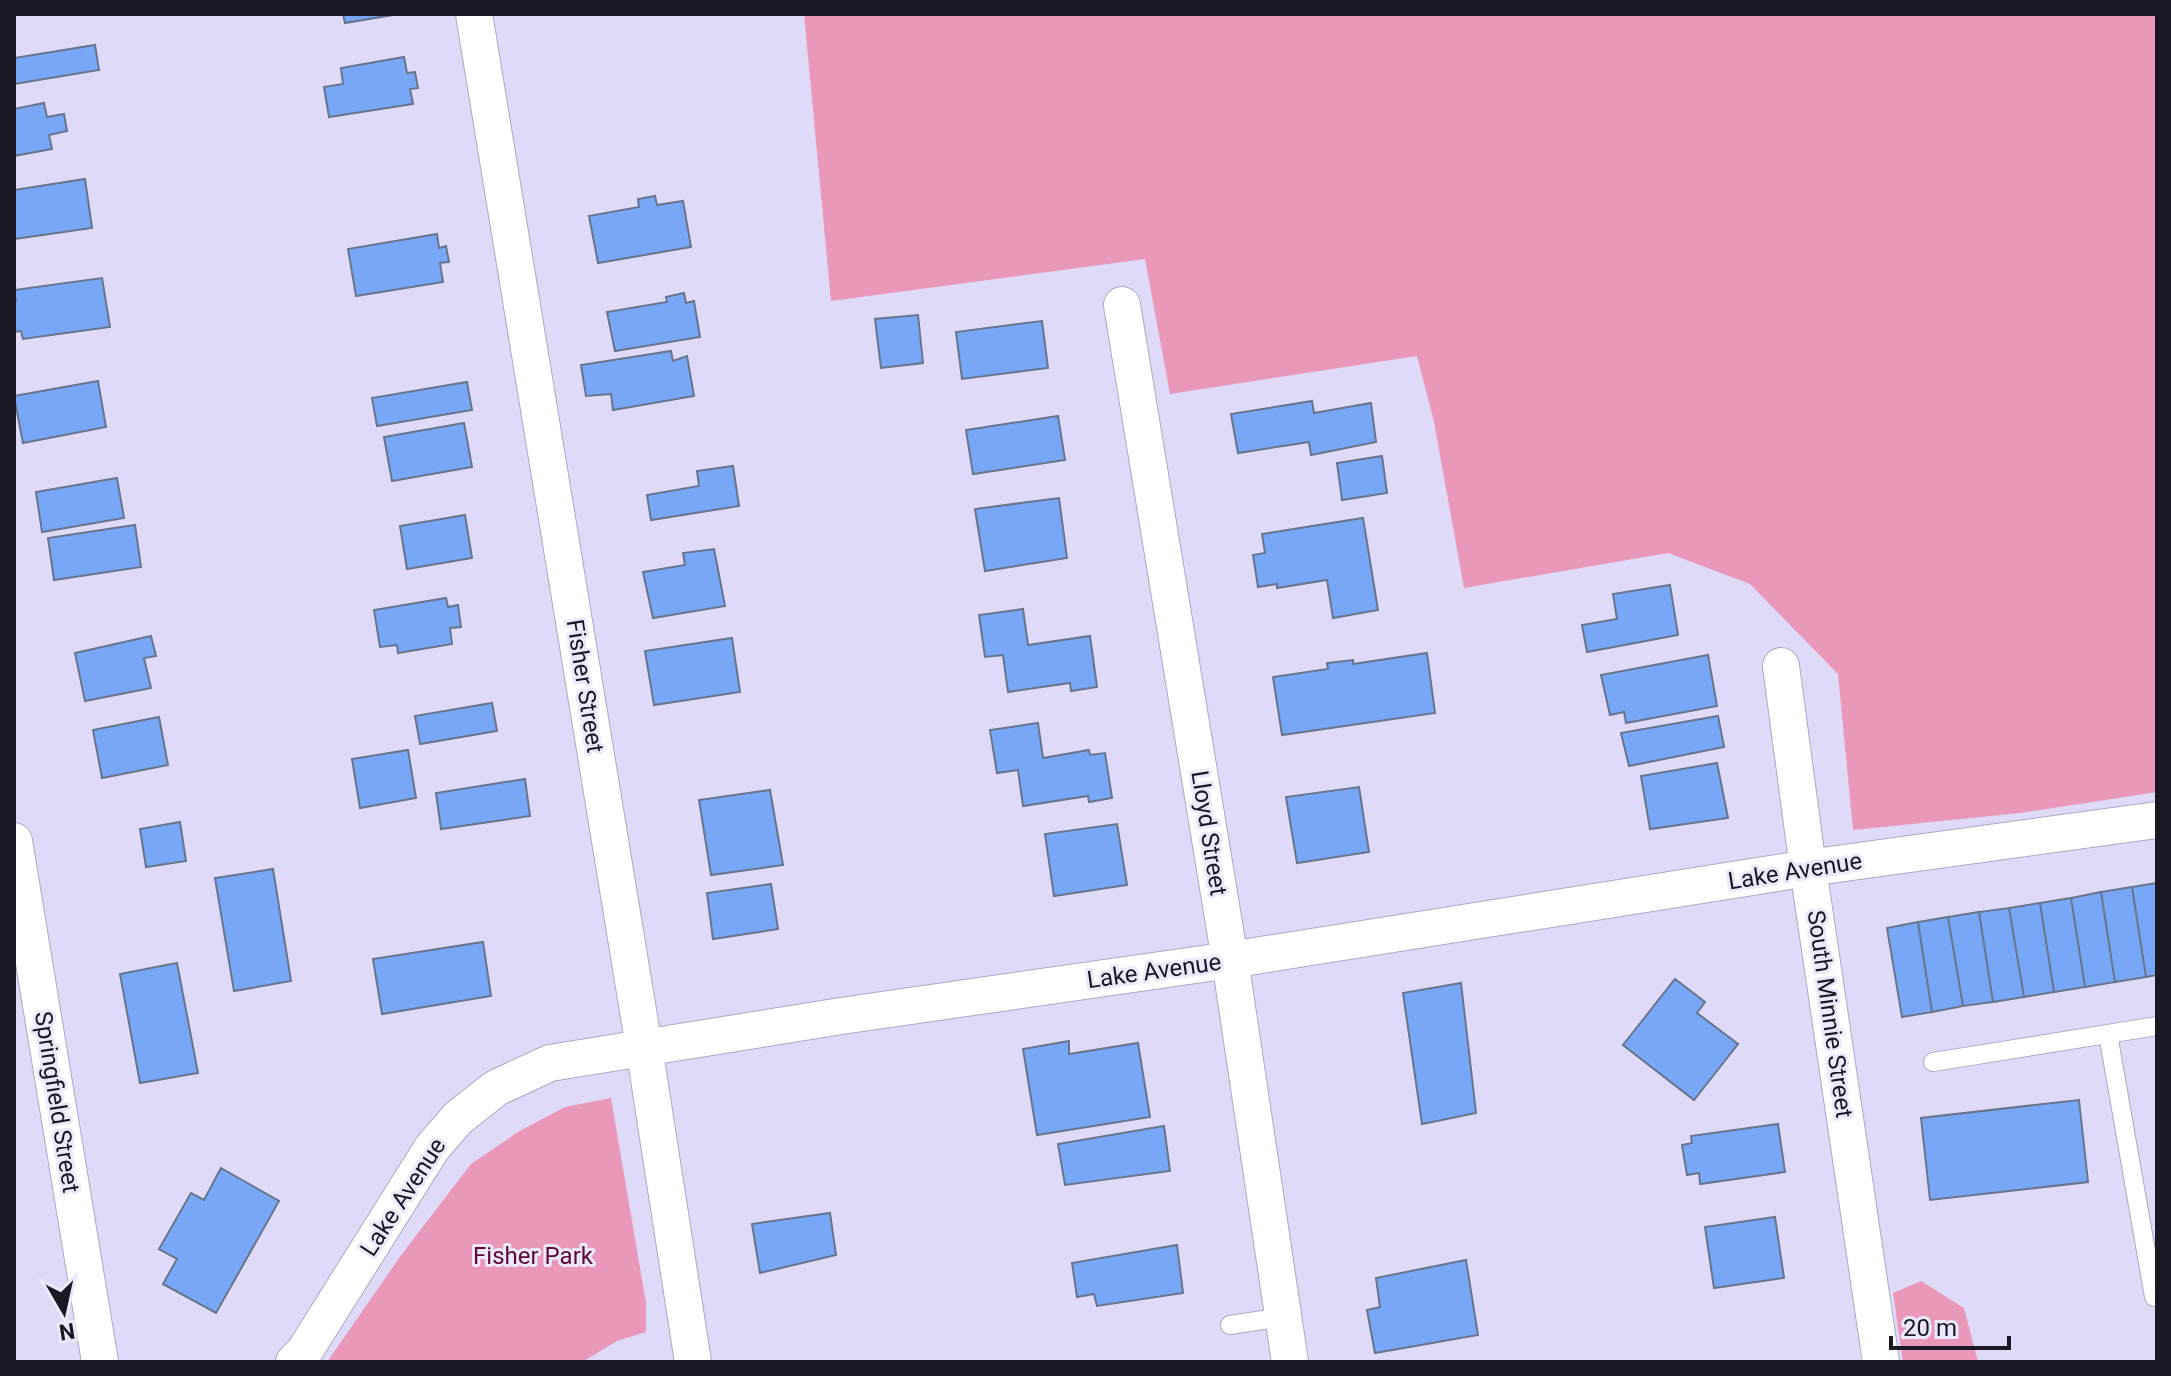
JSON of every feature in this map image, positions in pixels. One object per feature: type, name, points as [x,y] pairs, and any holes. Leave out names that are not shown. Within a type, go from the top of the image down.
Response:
[{"type":"street","name":"Fisher Street","points":[[474,14],[644,1047],[686,1361]]},
{"type":"street","name":"Lloyd Street","points":[[1122,305],[1230,960],[1290,1362]]},
{"type":"street","name":"South Minnie Street","points":[[1781,666],[1881,1362]]},
{"type":"street","name":"Lake Avenue","points":[[294,1362],[304,1352],[432,1148],[458,1118],[496,1088],[550,1063],[1808,868],[2157,820]]},
{"type":"street","name":"Springfield Street","points":[[14,841],[100,1362]]},
{"type":"lane","points":[[1933,1062],[2157,1026]]},
{"type":"lane","points":[[2108,1034],[2157,1316]]},
{"type":"lane","points":[[1230,1325],[1283,1317]]},
{"type":"green space","points":[[804,14],[2157,14],[2157,792],[2020,813],[1853,830],[1838,674],[1750,584],[1668,553],[1464,588],[1434,422],[1417,356],[1170,394],[1145,259],[831,301]]},
{"type":"green space","name":"Fisher Park","points":[[611,1098],[646,1303],[646,1332],[617,1341],[582,1362],[327,1362],[402,1254],[471,1164],[518,1132],[565,1107]]},
{"type":"green space","points":[[1921,1281],[1964,1308],[1978,1362],[1903,1362],[1893,1293]]},
{"type":"building","points":[[343,14],[399,14],[345,23]]},
{"type":"building","points":[[95,45],[99,70],[14,84],[14,58]]},
{"type":"building","points":[[404,57],[407,73],[415,72],[418,88],[410,89],[413,104],[329,117],[324,87],[343,84],[341,68]]},
{"type":"building","points":[[44,103],[47,117],[64,114],[67,131],[49,135],[52,149],[14,156],[14,109]]},
{"type":"building","points":[[85,179],[92,228],[14,239],[14,190]]},
{"type":"building","points":[[655,196],[657,205],[683,201],[691,247],[598,263],[589,216],[639,207],[638,199]]},
{"type":"building","points":[[437,234],[439,248],[446,246],[449,262],[440,263],[443,282],[356,296],[348,249]]},
{"type":"building","points":[[102,278],[110,327],[23,339],[21,331],[14,332],[14,290]]},
{"type":"building","points":[[684,293],[686,303],[694,301],[700,337],[615,351],[607,312],[667,302],[666,297]]},
{"type":"building","points":[[918,315],[923,363],[881,368],[875,319]]},
{"type":"building","points":[[1042,321],[1048,368],[962,379],[956,332]]},
{"type":"building","points":[[671,351],[673,361],[687,356],[694,396],[613,410],[611,394],[586,396],[581,365]]},
{"type":"building","points":[[98,381],[106,427],[23,443],[14,396]]},
{"type":"building","points":[[467,382],[472,410],[377,426],[372,398]]},
{"type":"building","points":[[1312,401],[1314,413],[1371,403],[1376,442],[1311,455],[1309,442],[1238,453],[1231,414]]},
{"type":"building","points":[[1058,416],[1065,460],[973,474],[966,430]]},
{"type":"building","points":[[464,423],[472,467],[392,481],[384,437]]},
{"type":"building","points":[[1382,456],[1387,493],[1342,500],[1337,463]]},
{"type":"building","points":[[733,466],[739,506],[651,520],[647,495],[699,486],[697,471]]},
{"type":"building","points":[[117,478],[124,518],[42,532],[36,492]]},
{"type":"building","points":[[1059,498],[1067,558],[985,571],[975,509]]},
{"type":"building","points":[[465,515],[472,558],[407,569],[400,526]]},
{"type":"building","points":[[1363,518],[1378,610],[1333,618],[1327,580],[1277,588],[1277,584],[1258,587],[1253,555],[1265,553],[1262,534]]},
{"type":"building","points":[[135,525],[141,567],[54,580],[48,538]]},
{"type":"building","points":[[714,549],[725,606],[653,618],[643,572],[685,565],[683,553]]},
{"type":"building","points":[[1670,585],[1678,635],[1587,652],[1582,625],[1617,619],[1613,594]]},
{"type":"building","points":[[446,598],[448,607],[458,605],[461,627],[450,628],[452,644],[398,653],[397,645],[380,647],[374,610]]},
{"type":"building","points":[[1023,609],[1028,645],[1090,636],[1097,687],[1071,691],[1070,683],[1008,692],[1003,655],[985,657],[979,615]]},
{"type":"building","points":[[151,636],[156,656],[144,658],[151,688],[85,701],[75,653]]},
{"type":"building","points":[[732,638],[740,692],[654,705],[645,651]]},
{"type":"building","points":[[1427,653],[1435,713],[1282,735],[1273,677],[1328,669],[1327,663],[1353,660],[1353,664]]},
{"type":"building","points":[[1708,655],[1717,706],[1626,723],[1624,712],[1610,715],[1601,675]]},
{"type":"building","points":[[492,703],[497,731],[420,744],[415,716]]},
{"type":"building","points":[[1718,716],[1724,747],[1629,766],[1621,733]]},
{"type":"building","points":[[159,717],[168,765],[102,778],[93,730]]},
{"type":"building","points":[[1038,723],[1043,758],[1089,750],[1090,755],[1105,753],[1112,798],[1089,802],[1088,796],[1023,806],[1018,770],[997,773],[990,730]]},
{"type":"building","points":[[408,750],[416,798],[360,808],[352,759]]},
{"type":"building","points":[[1717,763],[1728,818],[1650,829],[1641,776]]},
{"type":"building","points":[[525,779],[530,816],[441,829],[436,793]]},
{"type":"building","points":[[1359,787],[1369,852],[1297,863],[1286,797]]},
{"type":"building","points":[[770,790],[783,865],[711,875],[699,800]]},
{"type":"building","points":[[180,822],[186,861],[146,867],[140,829]]},
{"type":"building","points":[[1117,824],[1127,885],[1054,896],[1045,834]]},
{"type":"building","points":[[273,869],[291,981],[234,991],[215,878]]},
{"type":"building","points":[[2157,883],[2157,975],[2146,977],[2132,887]]},
{"type":"building","points":[[771,884],[778,929],[713,939],[707,893]]},
{"type":"building","points":[[2132,887],[2146,977],[2115,982],[2101,892]]},
{"type":"building","points":[[2101,892],[2115,982],[2085,987],[2071,898]]},
{"type":"building","points":[[2071,898],[2085,987],[2054,992],[2040,903]]},
{"type":"building","points":[[2040,903],[2054,992],[2024,997],[2009,908]]},
{"type":"building","points":[[2009,908],[2024,997],[1993,1002],[1979,912]]},
{"type":"building","points":[[1979,912],[1993,1002],[1963,1006],[1948,917]]},
{"type":"building","points":[[1948,917],[1963,1006],[1932,1012],[1918,922]]},
{"type":"building","points":[[1918,922],[1932,1012],[1902,1017],[1887,928]]},
{"type":"building","points":[[483,942],[491,996],[382,1014],[373,959]]},
{"type":"building","points":[[177,963],[198,1073],[140,1083],[120,974]]},
{"type":"building","points":[[1675,979],[1705,1002],[1697,1013],[1738,1044],[1694,1100],[1623,1045]]},
{"type":"building","points":[[1461,983],[1476,1113],[1422,1124],[1403,993]]},
{"type":"building","points":[[1069,1041],[1069,1054],[1138,1043],[1150,1117],[1037,1135],[1023,1049]]},
{"type":"building","points":[[2079,1100],[2088,1182],[1930,1200],[1921,1118]]},
{"type":"building","points":[[1778,1124],[1785,1172],[1700,1184],[1699,1173],[1687,1175],[1682,1145],[1692,1143],[1691,1136]]},
{"type":"building","points":[[1164,1126],[1170,1171],[1065,1185],[1058,1144]]},
{"type":"building","points":[[221,1168],[279,1201],[216,1313],[163,1284],[177,1259],[159,1249],[191,1193],[204,1200]]},
{"type":"building","points":[[830,1213],[836,1255],[760,1273],[752,1224]]},
{"type":"building","points":[[1775,1217],[1784,1278],[1714,1288],[1705,1227]]},
{"type":"building","points":[[1177,1245],[1183,1293],[1097,1306],[1094,1294],[1077,1297],[1072,1263]]},
{"type":"building","points":[[1466,1260],[1478,1335],[1375,1353],[1367,1310],[1380,1307],[1376,1278]]}]
